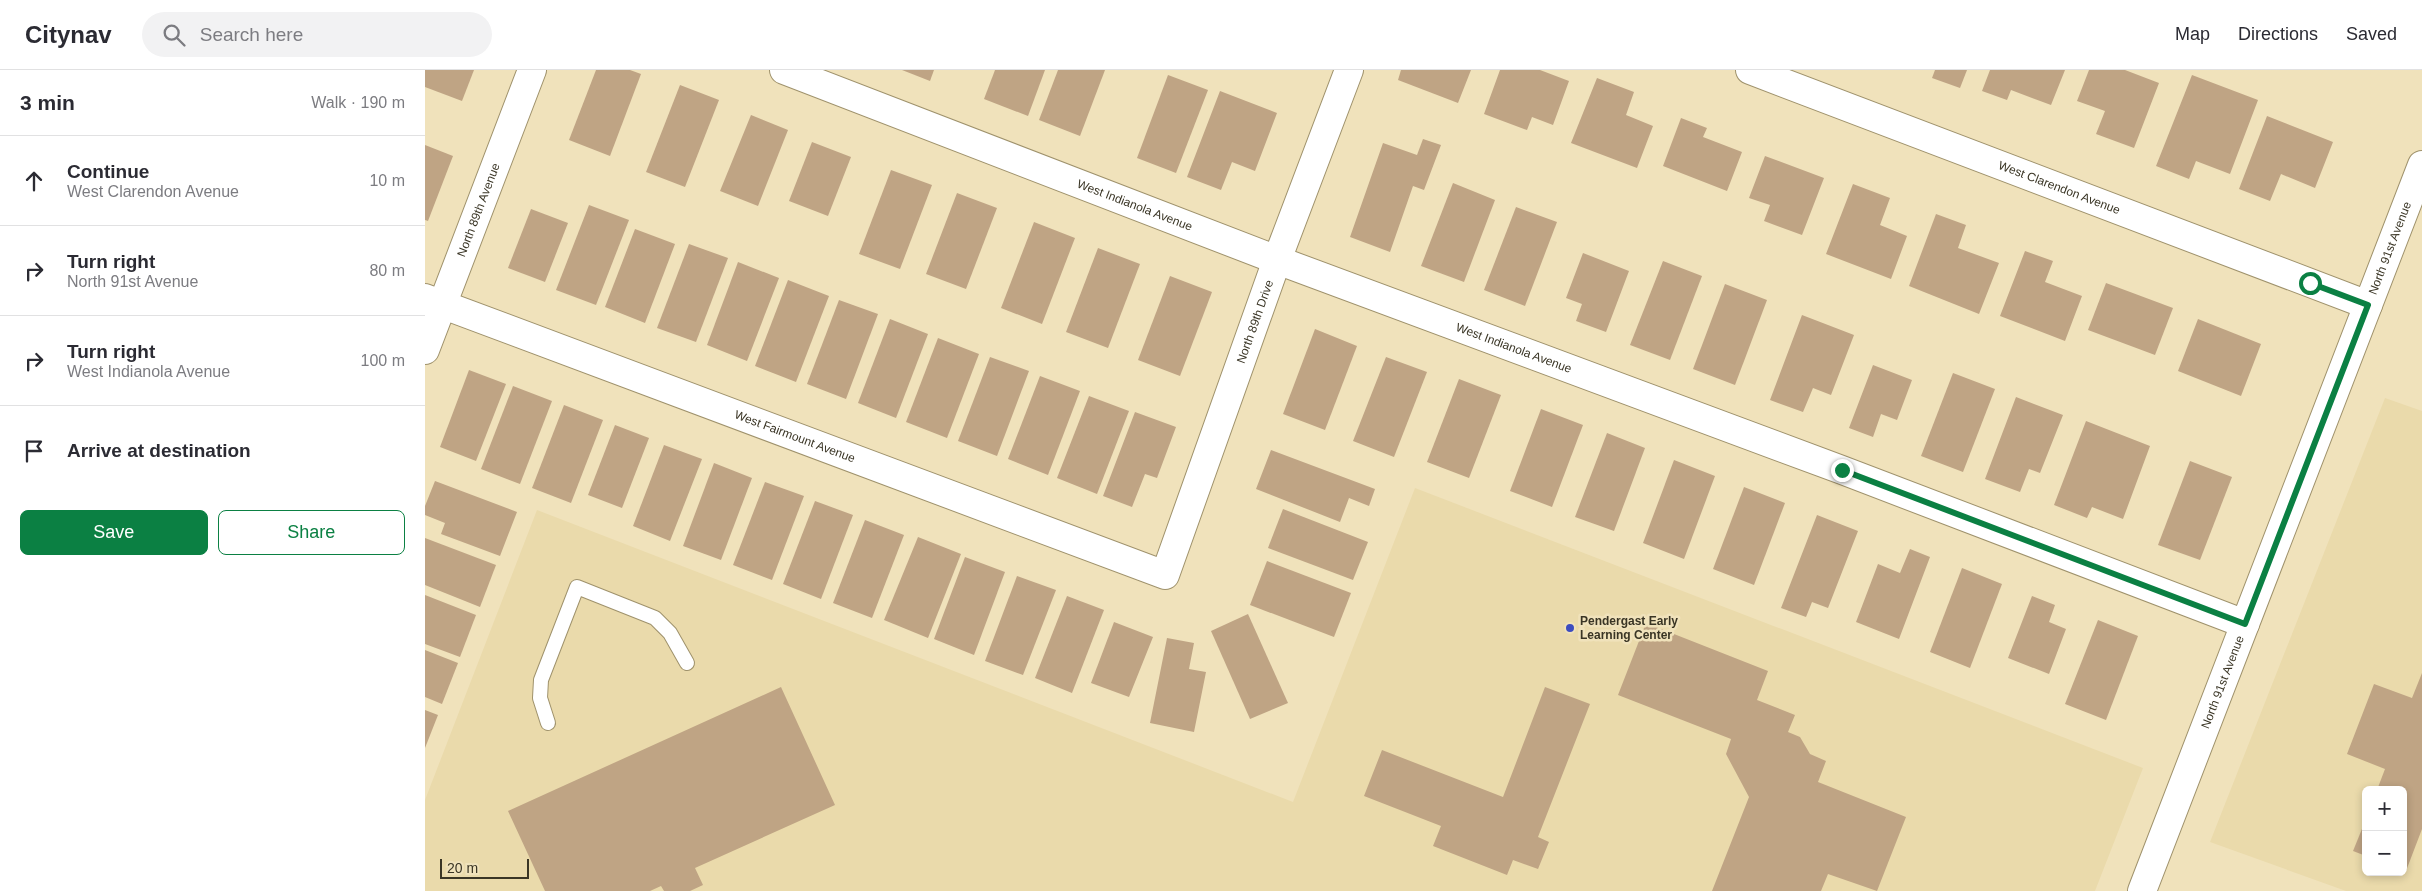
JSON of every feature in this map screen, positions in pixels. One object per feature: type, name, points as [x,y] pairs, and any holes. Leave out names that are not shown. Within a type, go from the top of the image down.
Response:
[{"type":"street","name":"North 89th Avenue","points":[[425,350],[434,302],[532,70]]},
{"type":"street","name":"West Indianola Avenue","points":[[784,70],[1277,260],[1842,470],[2245,624]]},
{"type":"street","name":"North 89th Drive","points":[[1165,575],[1277,260],[1349,70]]},
{"type":"street","name":"West Clarendon Avenue","points":[[1750,70],[2368,305]]},
{"type":"street","name":"North 91st Avenue","points":[[2142,891],[2422,165]]},
{"type":"street","name":"West Fairmount Avenue","points":[[434,302],[1165,575]]},
{"type":"lane","points":[[548,723],[540,698],[541,680],[577,587],[655,618],[670,633],[687,663]]},
{"type":"shaded area","points":[[2385,398],[2422,411],[2422,891],[2346,891],[2210,842]]},
{"type":"shaded area","points":[[1415,488],[2143,768],[2095,891],[425,891],[425,800],[537,510],[1293,802]]},
{"type":"building","points":[[425,70],[474,70],[462,101],[425,87]]},
{"type":"building","points":[[596,70],[630,70],[641,74],[610,156],[569,140]]},
{"type":"building","points":[[902,70],[934,70],[930,81]]},
{"type":"building","points":[[995,70],[1045,70],[1028,116],[984,99]]},
{"type":"building","points":[[1058,70],[1105,70],[1080,136],[1039,120]]},
{"type":"building","points":[[1401,70],[1471,70],[1458,103],[1398,80]]},
{"type":"building","points":[[1500,70],[1540,70],[1569,81],[1553,125],[1532,117],[1527,130],[1484,114]]},
{"type":"building","points":[[1935,70],[1967,70],[1960,88],[1932,78]]},
{"type":"building","points":[[1990,70],[2065,70],[2051,105],[2011,90],[2007,100],[1982,91]]},
{"type":"building","points":[[2089,70],[2125,70],[2159,83],[2134,148],[2096,134],[2105,111],[2077,101]]},
{"type":"building","points":[[1168,75],[1208,90],[1176,173],[1137,158]]},
{"type":"building","points":[[2192,75],[2258,100],[2230,174],[2196,161],[2189,179],[2156,166]]},
{"type":"building","points":[[1597,78],[1634,92],[1626,115],[1653,126],[1637,168],[1571,143]]},
{"type":"building","points":[[680,85],[719,100],[685,187],[646,172]]},
{"type":"building","points":[[1220,91],[1277,113],[1255,171],[1232,162],[1221,190],[1187,177]]},
{"type":"building","points":[[751,115],[788,130],[758,206],[720,191]]},
{"type":"building","points":[[2267,116],[2333,142],[2315,188],[2281,174],[2270,201],[2239,189]]},
{"type":"building","points":[[1681,118],[1707,128],[1703,137],[1742,152],[1727,191],[1663,166]]},
{"type":"building","points":[[1423,139],[1441,145],[1424,190],[1413,186],[1390,252],[1350,237],[1383,143],[1417,155]]},
{"type":"building","points":[[812,142],[851,157],[828,216],[789,201]]},
{"type":"building","points":[[425,145],[453,156],[428,221],[425,220]]},
{"type":"building","points":[[1765,156],[1824,178],[1802,235],[1764,221],[1770,205],[1749,198]]},
{"type":"building","points":[[891,170],[932,185],[900,269],[859,254]]},
{"type":"building","points":[[1453,183],[1495,200],[1464,282],[1421,266]]},
{"type":"building","points":[[1853,184],[1890,198],[1880,225],[1907,236],[1891,279],[1826,254]]},
{"type":"building","points":[[957,193],[997,208],[966,289],[926,274]]},
{"type":"building","points":[[589,205],[629,220],[596,305],[556,290]]},
{"type":"building","points":[[1516,207],[1557,222],[1525,306],[1484,290]]},
{"type":"building","points":[[531,209],[568,223],[545,282],[508,268]]},
{"type":"building","points":[[1936,214],[1966,225],[1958,248],[1999,263],[1979,314],[1909,286]]},
{"type":"building","points":[[1034,222],[1075,238],[1042,324],[1001,308]]},
{"type":"building","points":[[635,229],[675,244],[645,323],[605,307]]},
{"type":"building","points":[[689,244],[728,258],[696,342],[657,328]]},
{"type":"building","points":[[1098,248],[1140,264],[1108,348],[1066,332]]},
{"type":"building","points":[[2025,251],[2053,261],[2045,282],[2082,296],[2065,341],[2000,316]]},
{"type":"building","points":[[1583,253],[1629,271],[1606,332],[1576,321],[1582,304],[1566,298]]},
{"type":"building","points":[[1663,261],[1702,276],[1670,360],[1630,345]]},
{"type":"building","points":[[738,262],[779,278],[747,361],[707,345]]},
{"type":"building","points":[[1170,276],[1212,292],[1180,376],[1138,360]]},
{"type":"building","points":[[788,280],[829,296],[796,382],[755,366]]},
{"type":"building","points":[[2106,283],[2173,308],[2155,355],[2088,330]]},
{"type":"building","points":[[1725,284],[1767,300],[1735,385],[1693,369]]},
{"type":"building","points":[[839,300],[878,314],[846,399],[807,384]]},
{"type":"building","points":[[1802,315],[1854,335],[1831,395],[1813,388],[1803,412],[1770,400]]},
{"type":"building","points":[[890,319],[928,334],[896,418],[858,403]]},
{"type":"building","points":[[2198,319],[2261,344],[2241,396],[2178,371]]},
{"type":"building","points":[[1315,329],[1357,346],[1325,430],[1283,414]]},
{"type":"building","points":[[938,338],[979,354],[947,438],[906,422]]},
{"type":"building","points":[[990,357],[1029,371],[997,456],[958,441]]},
{"type":"building","points":[[1386,357],[1427,372],[1394,457],[1353,441]]},
{"type":"building","points":[[1873,365],[1912,380],[1897,420],[1881,414],[1873,437],[1849,428]]},
{"type":"building","points":[[469,370],[506,384],[476,461],[440,447]]},
{"type":"building","points":[[1953,373],[1995,389],[1963,472],[1921,456]]},
{"type":"building","points":[[1040,376],[1080,391],[1048,475],[1008,459]]},
{"type":"building","points":[[1459,379],[1501,395],[1469,478],[1427,462]]},
{"type":"building","points":[[513,386],[552,401],[520,484],[481,469]]},
{"type":"building","points":[[1089,396],[1129,411],[1097,494],[1057,478]]},
{"type":"building","points":[[2016,397],[2063,415],[2040,473],[2029,469],[2020,492],[1985,479]]},
{"type":"building","points":[[564,405],[603,420],[571,503],[532,488]]},
{"type":"building","points":[[1541,409],[1583,425],[1552,507],[1510,491]]},
{"type":"building","points":[[1135,412],[1176,427],[1157,478],[1145,474],[1132,507],[1103,496]]},
{"type":"building","points":[[2086,421],[2150,446],[2123,519],[2092,507],[2087,518],[2054,505]]},
{"type":"building","points":[[615,425],[649,438],[622,508],[588,495]]},
{"type":"building","points":[[1607,433],[1645,448],[1614,531],[1575,517]]},
{"type":"building","points":[[664,445],[702,459],[670,541],[633,526]]},
{"type":"building","points":[[1271,450],[1375,489],[1369,506],[1349,498],[1340,522],[1256,489]]},
{"type":"building","points":[[1674,460],[1715,476],[1684,559],[1643,543]]},
{"type":"building","points":[[2190,461],[2232,477],[2200,560],[2158,545]]},
{"type":"building","points":[[714,463],[752,478],[721,560],[683,546]]},
{"type":"building","points":[[435,481],[517,512],[500,556],[441,534],[445,523],[425,515],[425,506]]},
{"type":"building","points":[[765,482],[804,496],[772,580],[733,565]]},
{"type":"building","points":[[1744,487],[1785,503],[1754,585],[1713,569]]},
{"type":"building","points":[[815,501],[853,515],[821,599],[783,584]]},
{"type":"building","points":[[1283,509],[1368,542],[1353,580],[1268,548]]},
{"type":"building","points":[[1817,515],[1858,531],[1828,608],[1812,602],[1806,617],[1781,608]]},
{"type":"building","points":[[865,520],[904,535],[872,618],[833,603]]},
{"type":"building","points":[[918,537],[961,554],[928,638],[884,620]]},
{"type":"building","points":[[425,538],[496,565],[480,607],[425,585]]},
{"type":"building","points":[[1910,549],[1930,557],[1899,639],[1856,622],[1878,564],[1900,573]]},
{"type":"building","points":[[965,557],[1005,572],[974,655],[934,639]]},
{"type":"building","points":[[1267,561],[1351,593],[1334,637],[1250,605]]},
{"type":"building","points":[[1962,568],[2002,584],[1970,668],[1930,652]]},
{"type":"building","points":[[1017,576],[1056,590],[1023,675],[985,661]]},
{"type":"building","points":[[425,595],[476,615],[460,657],[425,644]]},
{"type":"building","points":[[1067,596],[1104,610],[1072,693],[1035,678]]},
{"type":"building","points":[[2032,596],[2055,605],[2049,622],[2066,629],[2049,674],[2008,658]]},
{"type":"building","points":[[1248,614],[1288,703],[1250,719],[1211,631]]},
{"type":"building","points":[[2098,620],[2138,636],[2106,720],[2065,704]]},
{"type":"building","points":[[1114,622],[1153,637],[1129,697],[1091,683]]},
{"type":"building","points":[[1646,623],[1768,671],[1757,700],[1795,715],[1788,732],[1800,737],[1810,754],[1826,761],[1818,782],[1906,817],[1877,891],[1828,874],[1821,891],[1712,891],[1749,797],[1726,754],[1731,739],[1618,695]]},
{"type":"building","points":[[1167,638],[1194,643],[1189,669],[1206,672],[1194,732],[1150,723]]},
{"type":"building","points":[[425,650],[458,663],[442,704],[425,697]]},
{"type":"building","points":[[2422,673],[2422,829],[2407,868],[2407,786],[2379,786],[2385,769],[2347,754],[2374,684],[2412,698]]},
{"type":"building","points":[[781,687],[835,805],[695,868],[703,885],[690,891],[664,891],[661,886],[650,891],[545,891],[508,811]]},
{"type":"building","points":[[1545,687],[1590,704],[1538,837],[1549,842],[1538,869],[1513,860],[1507,875],[1433,846],[1441,826],[1364,796],[1382,750],[1503,797]]},
{"type":"building","points":[[425,710],[438,715],[425,748]]},
{"type":"building","points":[[2362,829],[2362,854],[2353,851]]},
{"type":"place","name":"Pendergast Early Learning Center","points":[[1570,628]]},
{"type":"route","points":[[1842,470],[2245,624],[2368,305],[2310,283]]}]
